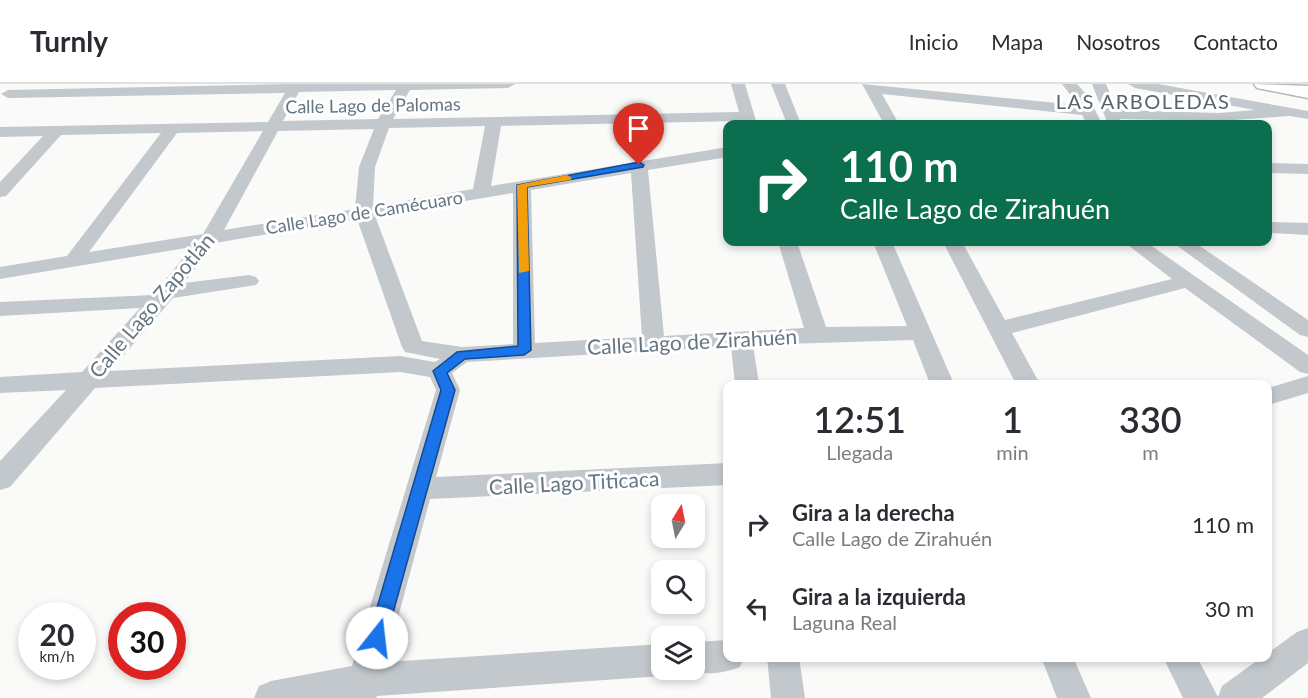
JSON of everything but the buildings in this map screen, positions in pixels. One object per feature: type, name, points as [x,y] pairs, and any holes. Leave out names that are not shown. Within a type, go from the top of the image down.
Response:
[{"type":"highway","points":[[1264,84],[1308,90]]},
{"type":"highway","points":[[1287,84],[1308,90]]},
{"type":"street","points":[[4,95],[33,84]]},
{"type":"street","points":[[4,95],[296,86],[508,84]]},
{"type":"street","points":[[738,84],[748,120]]},
{"type":"street","points":[[778,84],[792,120]]},
{"type":"street","points":[[1069,84],[1081,96],[1091,118]]},
{"type":"street","points":[[1135,84],[1308,116]]},
{"type":"street","points":[[406,85],[384,124],[367,167],[364,212],[406,355]]},
{"type":"street","name":"Calle Lago Zapotlán","points":[[0,479],[163,296],[211,236],[296,86]]},
{"type":"street","points":[[871,86],[1091,118]]},
{"type":"street","points":[[871,86],[889,120]]},
{"type":"street","points":[[1081,96],[1101,91],[1113,119],[1219,117],[1288,112]]},
{"type":"street","name":"Calle Lago de Palomas","points":[[0,132],[494,122],[723,120]]},
{"type":"street","points":[[481,192],[494,122]]},
{"type":"street","points":[[73,261],[172,129]]},
{"type":"street","points":[[0,192],[57,130]]},
{"type":"street","name":"Calle Lago de Camécuaro","points":[[0,273],[211,236],[723,153]]},
{"type":"street","points":[[639,165],[654,343]]},
{"type":"street","points":[[1272,168],[1308,169]]},
{"type":"street","points":[[522,185],[524,350]]},
{"type":"street","points":[[1272,228],[1308,229]]},
{"type":"street","points":[[788,246],[817,334]]},
{"type":"street","points":[[885,246],[940,380]]},
{"type":"street","points":[[955,246],[1026,380]]},
{"type":"street","points":[[1139,246],[1308,366]]},
{"type":"street","points":[[1188,246],[1308,330]]},
{"type":"street","points":[[0,309],[163,296],[249,281]]},
{"type":"street","points":[[999,329],[1187,281]]},
{"type":"street","name":"Calle Lago de Zirahuén","points":[[0,385],[86,381],[406,355],[462,355],[817,334],[921,333]]},
{"type":"street","points":[[741,338],[746,380]]},
{"type":"street","points":[[1278,345],[1308,339]]},
{"type":"street","name":"Calle Lago de Zirahuén","points":[[406,355],[439,371]]},
{"type":"street","points":[[362,689],[448,390],[439,371],[462,355]]},
{"type":"street","points":[[1272,396],[1308,384]]},
{"type":"street","name":"Calle Lago Titicaca","points":[[421,489],[723,474]]},
{"type":"street","points":[[1234,698],[1308,643]]},
{"type":"street","points":[[705,657],[723,656]]},
{"type":"street","points":[[271,698],[651,661]]},
{"type":"street","points":[[784,662],[788,698]]},
{"type":"street","points":[[1059,662],[1074,698]]},
{"type":"street","points":[[1182,662],[1202,698]]},
{"type":"slow traffic","points":[[523,271],[522,185],[567,178]]},
{"type":"district","name":"LAS ARBOLEDAS","points":[[1143,101]]},
{"type":"route","points":[[377,638],[448,390],[439,371],[462,355],[524,350],[522,185],[639,165]]}]
